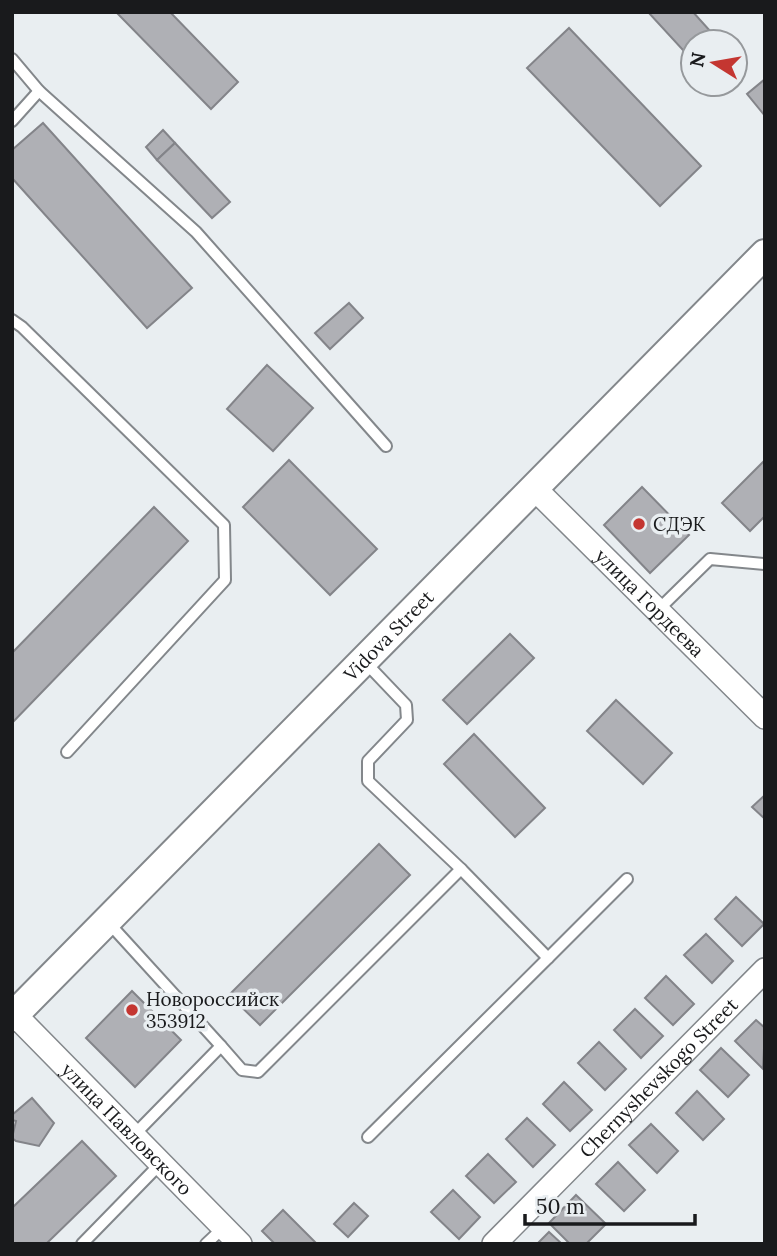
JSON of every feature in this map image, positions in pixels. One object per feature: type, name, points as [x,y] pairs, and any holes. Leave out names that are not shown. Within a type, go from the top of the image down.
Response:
[{"type":"street","name":"Vidova Street","points":[[13,1015],[765,254]]},
{"type":"street","name":"улица Гордеева","points":[[534,488],[765,717]]},
{"type":"street","name":"Chernyshevskogo Street","points":[[494,1244],[765,971]]},
{"type":"street","name":"улица Павловского","points":[[13,1015],[240,1244]]},
{"type":"lane","points":[[12,59],[39,90],[196,232],[386,446]]},
{"type":"lane","points":[[12,121],[39,90]]},
{"type":"lane","points":[[12,320],[224,525],[225,580],[67,752]]},
{"type":"lane","points":[[657,611],[710,559],[765,564]]},
{"type":"lane","points":[[364,661],[407,705],[407,720],[368,761],[368,780],[461,869],[548,958]]},
{"type":"lane","points":[[107,921],[242,1070],[258,1072],[461,869]]},
{"type":"lane","points":[[368,1137],[627,880]]},
{"type":"lane","points":[[134,1135],[221,1046]]},
{"type":"lane","points":[[82,1244],[161,1163]]},
{"type":"lane","points":[[206,1244],[224,1227]]},
{"type":"building","points":[[116,12],[170,12],[238,82],[211,109]]},
{"type":"building","points":[[648,12],[693,12],[707,28],[679,28],[679,46]]},
{"type":"building","points":[[569,28],[701,166],[660,206],[527,68]]},
{"type":"building","points":[[765,79],[765,116],[749,96],[749,92]]},
{"type":"building","points":[[43,123],[192,288],[147,328],[12,178],[12,150]]},
{"type":"building","points":[[163,130],[175,143],[157,160],[146,147]]},
{"type":"building","points":[[175,143],[230,202],[212,218],[157,160]]},
{"type":"building","points":[[349,303],[363,318],[330,349],[315,333]]},
{"type":"building","points":[[267,365],[313,408],[273,451],[227,409]]},
{"type":"building","points":[[289,460],[377,549],[330,595],[243,507]]},
{"type":"building","points":[[765,460],[765,516],[750,531],[722,503]]},
{"type":"building","points":[[642,487],[689,535],[650,573],[604,525]]},
{"type":"building","points":[[154,507],[188,541],[12,723],[12,653]]},
{"type":"building","points":[[510,634],[534,658],[467,724],[443,700]]},
{"type":"building","points":[[616,700],[672,753],[643,784],[587,731]]},
{"type":"building","points":[[474,734],[545,808],[515,837],[444,764]]},
{"type":"building","points":[[765,795],[765,819],[752,807]]},
{"type":"building","points":[[379,844],[410,875],[260,1025],[229,995]]},
{"type":"building","points":[[736,897],[764,924],[742,946],[715,919]]},
{"type":"building","points":[[706,934],[733,961],[712,983],[684,955]]},
{"type":"building","points":[[666,976],[694,1004],[673,1025],[645,998]]},
{"type":"building","points":[[132,991],[181,1040],[135,1087],[86,1038]]},
{"type":"building","points":[[635,1009],[663,1036],[641,1058],[614,1030]]},
{"type":"building","points":[[756,1020],[765,1028],[763,1069],[735,1041]]},
{"type":"building","points":[[599,1042],[626,1069],[605,1090],[578,1063]]},
{"type":"building","points":[[721,1048],[749,1075],[728,1097],[700,1070]]},
{"type":"building","points":[[564,1082],[592,1110],[570,1131],[543,1104]]},
{"type":"building","points":[[697,1091],[724,1119],[703,1140],[676,1113]]},
{"type":"building","points":[[32,1098],[54,1123],[39,1146],[12,1138],[16,1121],[12,1120],[12,1115]]},
{"type":"building","points":[[527,1118],[555,1145],[533,1167],[506,1139]]},
{"type":"building","points":[[651,1124],[678,1151],[657,1173],[629,1145]]},
{"type":"building","points":[[82,1141],[116,1176],[46,1244],[12,1244],[12,1208]]},
{"type":"building","points":[[488,1154],[516,1182],[494,1203],[466,1176]]},
{"type":"building","points":[[618,1162],[645,1190],[624,1211],[596,1184]]},
{"type":"building","points":[[453,1190],[480,1217],[459,1239],[431,1212]]},
{"type":"building","points":[[576,1195],[606,1224],[586,1244],[570,1244],[549,1223]]},
{"type":"building","points":[[354,1203],[368,1216],[348,1237],[334,1224]]},
{"type":"building","points":[[283,1210],[315,1242],[313,1244],[275,1244],[262,1231]]},
{"type":"building","points":[[549,1232],[562,1244],[537,1244]]},
{"type":"place","name":"СДЭК","points":[[639,524]]},
{"type":"place","name":"Новороссийск 353912","points":[[132,1010]]}]
